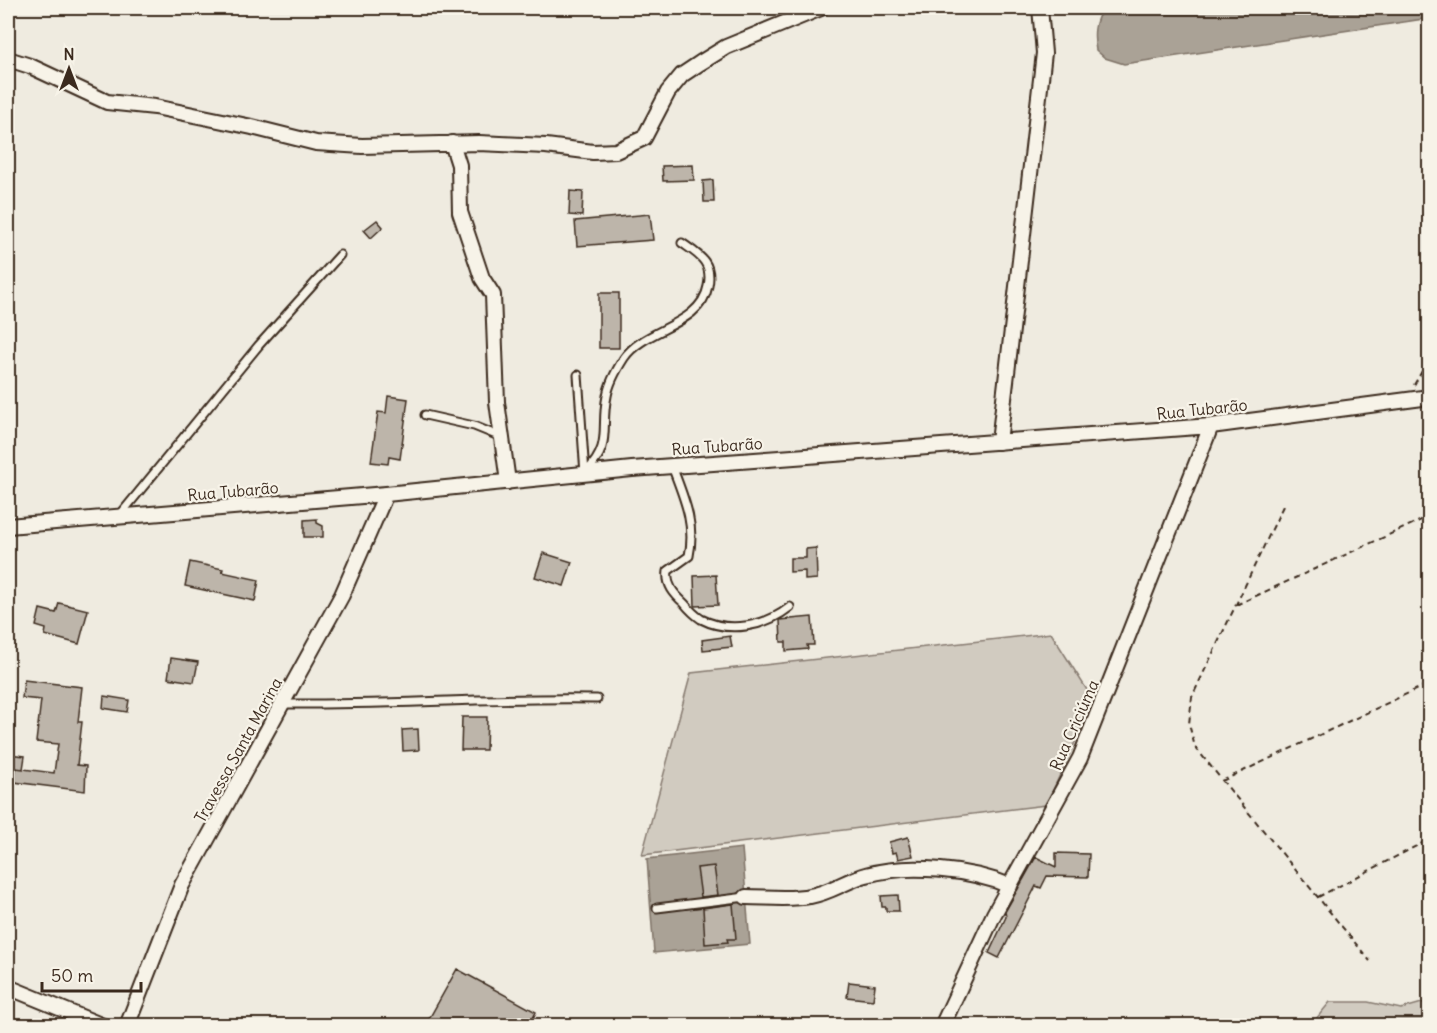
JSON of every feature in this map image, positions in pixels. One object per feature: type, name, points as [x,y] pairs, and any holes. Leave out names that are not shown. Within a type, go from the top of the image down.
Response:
[{"type":"street","points":[[8,59],[30,66],[107,102],[154,107],[316,143],[362,146],[452,143],[520,144],[592,152],[616,150],[644,138],[668,92],[682,75],[726,47],[821,8]]},
{"type":"street","points":[[999,442],[1044,52],[1040,8]]},
{"type":"street","points":[[452,143],[459,165],[458,201],[461,216],[482,278],[493,295],[497,402],[508,482]]},
{"type":"street","name":"Rua Tubarão","points":[[8,526],[386,494],[672,466],[1211,426],[1430,397]]},
{"type":"street","name":"Rua Criciúma","points":[[942,1026],[994,914],[1080,758],[1211,426]]},
{"type":"street","name":"Travessa Santa Marina","points":[[127,1026],[182,885],[342,595],[386,494]]},
{"type":"street","points":[[746,897],[812,896],[864,875],[886,870],[967,874],[990,878],[1010,886]]},
{"type":"street","points":[[8,987],[103,1026]]},
{"type":"lane","points":[[585,474],[595,464],[604,446],[607,394],[624,359],[633,347],[680,320],[691,312],[704,297],[708,285],[708,271],[704,258],[682,243]]},
{"type":"lane","points":[[118,517],[260,345],[340,255]]},
{"type":"lane","points":[[578,375],[585,474]]},
{"type":"lane","points":[[425,414],[480,428],[501,437]]},
{"type":"lane","points":[[672,466],[691,518],[692,532],[689,556],[668,571],[667,579],[672,591],[701,618],[716,625],[748,626],[764,623],[790,607]]},
{"type":"lane","points":[[282,704],[597,699]]},
{"type":"lane","points":[[657,908],[746,897]]},
{"type":"path","points":[[1406,401],[1430,357]]},
{"type":"path","points":[[1283,506],[1192,697],[1189,724],[1195,747],[1370,961]]},
{"type":"path","points":[[1236,605],[1430,516]]},
{"type":"path","points":[[1222,781],[1430,683]]},
{"type":"path","points":[[1318,897],[1430,839]]},
{"type":"shaded area","points":[[1103,8],[1429,8],[1430,18],[1124,64],[1105,58],[1096,50],[1095,28]]},
{"type":"shaded area","points":[[1051,633],[1094,701],[1046,805],[642,855],[691,673]]},
{"type":"shaded area","points":[[742,848],[750,944],[654,953],[647,859]]},
{"type":"shaded area","points":[[1429,1001],[1429,1025],[1311,1025],[1330,1002],[1368,1002],[1401,1009]]},
{"type":"building","points":[[693,165],[694,180],[663,181],[662,166]]},
{"type":"building","points":[[713,180],[714,202],[704,202],[703,181]]},
{"type":"building","points":[[570,191],[583,192],[582,216],[569,215]]},
{"type":"building","points":[[650,214],[653,240],[577,246],[575,221]]},
{"type":"building","points":[[377,220],[383,227],[371,238],[364,230]]},
{"type":"building","points":[[599,293],[619,293],[619,348],[599,348]]},
{"type":"building","points":[[388,396],[408,399],[400,459],[389,457],[388,464],[371,462],[378,412],[386,413]]},
{"type":"building","points":[[317,519],[317,523],[323,526],[323,537],[304,537],[304,520]]},
{"type":"building","points":[[816,548],[817,579],[805,580],[805,571],[790,572],[790,558],[806,558],[806,549]]},
{"type":"building","points":[[543,553],[572,562],[564,586],[535,577]]},
{"type":"building","points":[[190,562],[259,580],[255,601],[185,586]]},
{"type":"building","points":[[716,575],[718,605],[695,606],[694,576]]},
{"type":"building","points":[[59,603],[88,610],[79,644],[45,635],[46,629],[36,626],[40,609],[56,613]]},
{"type":"building","points":[[812,617],[814,645],[807,645],[808,649],[786,651],[786,642],[781,642],[780,620]]},
{"type":"building","points":[[730,636],[732,647],[703,650],[702,640]]},
{"type":"building","points":[[171,658],[198,662],[194,682],[168,678]]},
{"type":"building","points":[[24,680],[82,687],[78,722],[82,722],[77,765],[86,766],[85,791],[14,782],[16,768],[54,773],[58,744],[36,742],[41,700],[22,698]]},
{"type":"building","points":[[104,696],[129,700],[127,712],[103,708]]},
{"type":"building","points":[[462,717],[487,717],[486,750],[461,750]]},
{"type":"building","points":[[418,729],[419,750],[403,751],[402,730]]},
{"type":"building","points":[[8,754],[25,756],[23,769],[8,767]]},
{"type":"building","points":[[908,837],[913,856],[898,859],[896,852],[892,853],[889,842]]},
{"type":"building","points":[[1056,853],[1089,854],[1088,877],[1047,876],[1041,888],[1036,886],[999,958],[989,953],[1006,917],[1005,912],[1036,857],[1056,867]]},
{"type":"building","points":[[714,866],[718,895],[701,897],[697,868]]},
{"type":"building","points":[[898,895],[899,911],[886,911],[886,907],[882,907],[881,896]]},
{"type":"building","points":[[733,904],[736,939],[705,944],[703,908]]},
{"type":"building","points":[[457,969],[536,1012],[529,1026],[425,1026]]},
{"type":"building","points":[[849,982],[875,985],[873,1000],[847,997]]}]
